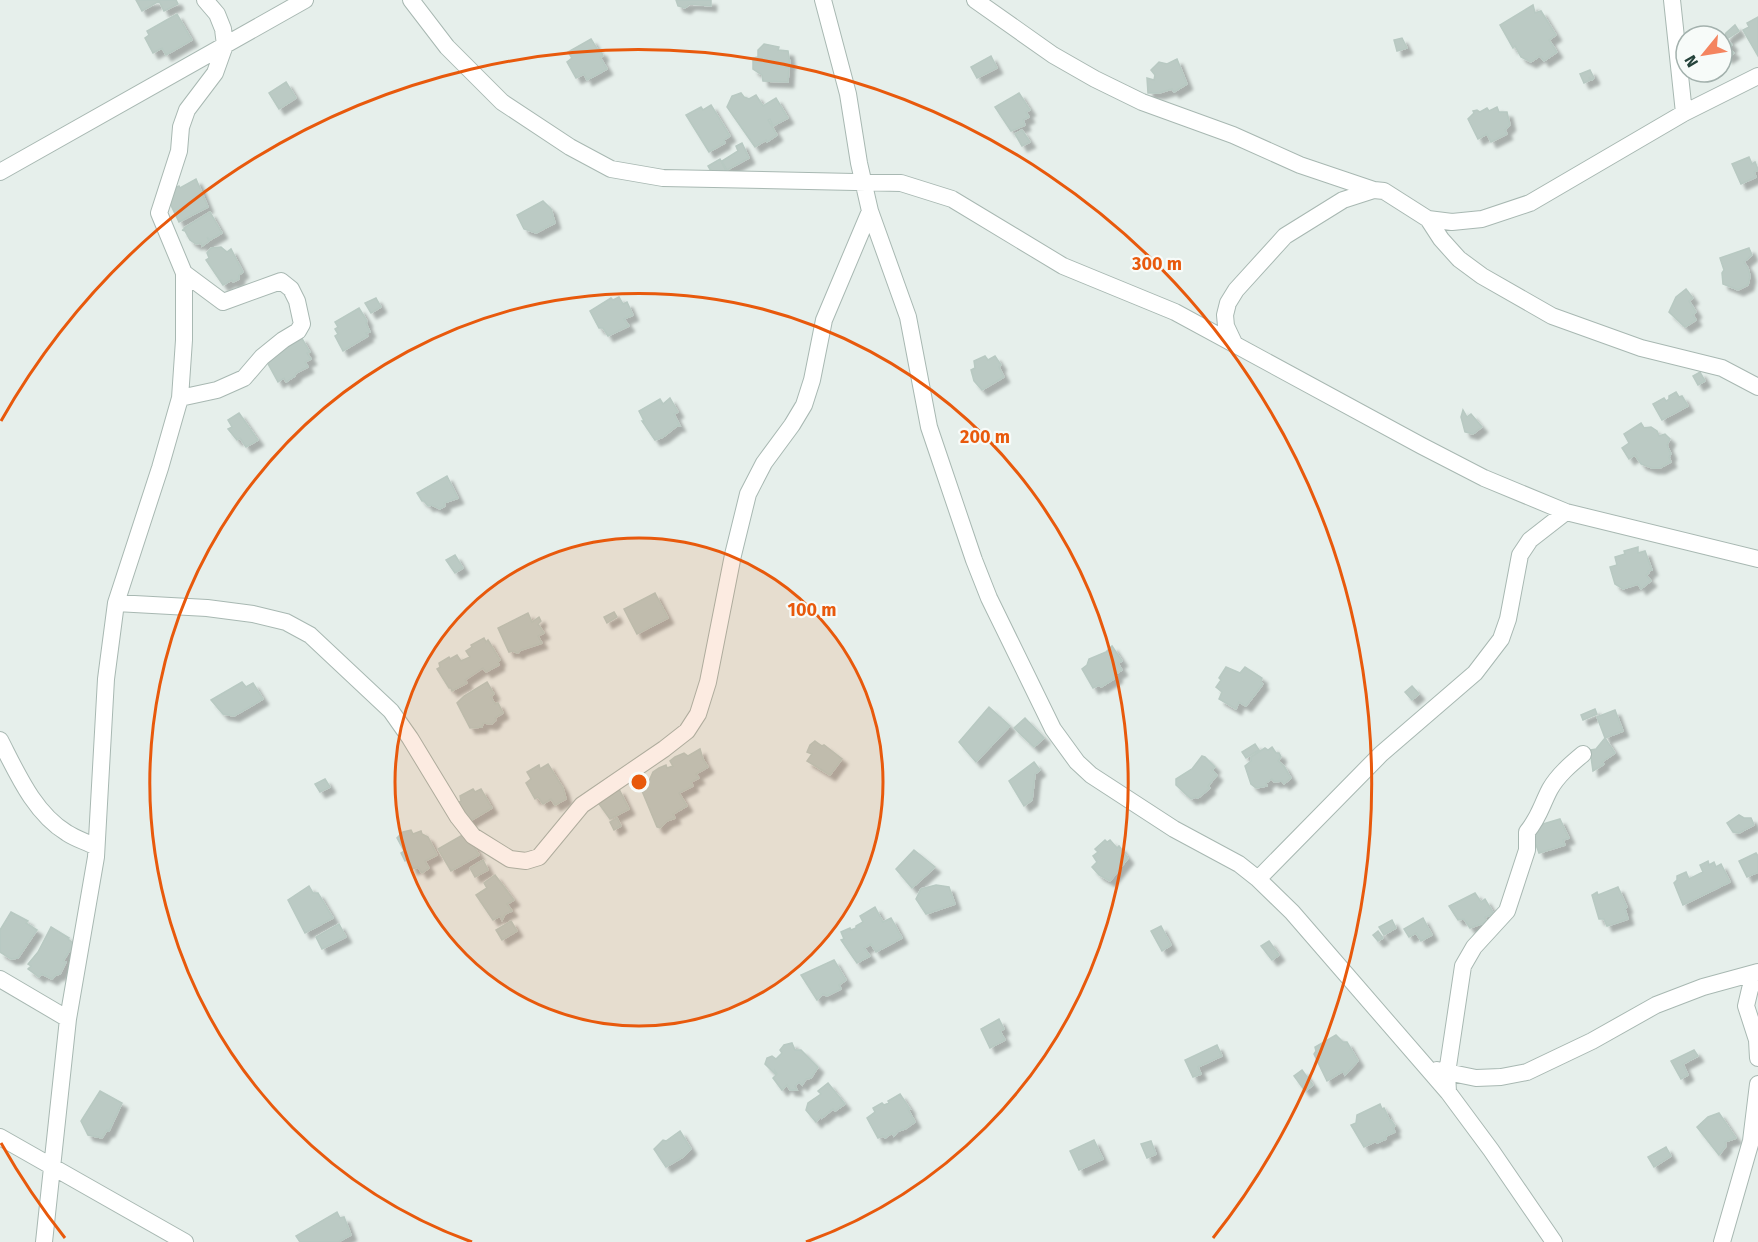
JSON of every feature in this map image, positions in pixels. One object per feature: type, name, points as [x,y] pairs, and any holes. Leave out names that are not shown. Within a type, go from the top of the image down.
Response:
[{"type":"street","points":[[44,1242],[68,1018],[96,847],[106,679],[117,603],[180,398],[184,340],[184,273],[159,213],[179,151],[181,127],[187,110],[215,73],[225,45],[224,29],[217,14],[205,0]]},
{"type":"street","points":[[0,172],[305,0]]},
{"type":"street","points":[[411,0],[447,47],[502,102],[570,147],[611,169],[663,178],[901,183],[952,199],[1063,266],[1175,312],[1463,467],[1566,512],[1758,559]]},
{"type":"street","points":[[823,0],[848,94],[870,211],[908,316],[929,427],[989,598],[1053,729],[1077,762],[1091,775],[1174,829],[1239,864],[1258,879],[1313,935],[1448,1092],[1554,1242]]},
{"type":"street","points":[[975,0],[1053,55],[1142,102],[1233,135],[1300,165],[1395,196],[1428,219],[1441,239],[1459,259],[1482,276],[1552,316],[1641,348],[1722,368],[1758,387]]},
{"type":"street","points":[[1672,0],[1684,113]]},
{"type":"street","points":[[1428,219],[1452,222],[1482,219],[1530,203],[1684,113],[1758,76]]},
{"type":"street","points":[[1234,343],[1226,326],[1225,315],[1228,303],[1236,290],[1285,236],[1343,200],[1374,190]]},
{"type":"street","points":[[117,603],[207,608],[253,614],[286,622],[310,635],[391,711],[458,818],[473,836],[510,859],[526,861],[539,857],[582,805],[672,743],[687,731],[698,714],[708,682],[733,555],[748,494],[764,463],[804,405],[825,320],[870,211]]},
{"type":"street","points":[[180,398],[217,390],[244,378],[262,357],[298,331],[302,324],[297,301],[291,289],[281,281],[222,303],[184,273]]},
{"type":"street","points":[[1258,879],[1381,754],[1474,673],[1501,639],[1508,619],[1520,555],[1530,540],[1566,512]]},
{"type":"street","points":[[0,740],[25,788],[45,815],[66,833],[96,847]]},
{"type":"street","points":[[1448,1092],[1447,1073],[1463,966],[1474,947],[1507,911],[1527,850],[1527,832],[1538,818],[1551,788],[1567,768],[1583,754]]},
{"type":"street","points":[[1428,1068],[1476,1078],[1501,1077],[1527,1072],[1592,1041],[1656,1005],[1703,987],[1758,973]]},
{"type":"street","points":[[1758,973],[1750,988],[1746,1006],[1758,1041],[1758,1058]]},
{"type":"street","points":[[0,980],[68,1018]]},
{"type":"street","points":[[1722,1242],[1740,1174],[1754,1146],[1758,1084]]},
{"type":"street","points":[[0,1137],[185,1242]]},
{"type":"building","points":[[136,0],[176,0],[178,4],[164,11],[159,1],[142,11]]},
{"type":"building","points":[[676,0],[711,0],[711,6],[690,4],[685,8],[678,6]]},
{"type":"building","points":[[1533,5],[1535,13],[1541,11],[1556,35],[1549,40],[1557,52],[1544,61],[1540,56],[1531,62],[1521,57],[1500,25]]},
{"type":"building","points":[[177,14],[192,40],[166,55],[162,48],[153,53],[145,38],[149,35],[147,31]]},
{"type":"building","points":[[1758,17],[1758,56],[1743,30],[1749,27],[1747,23]]},
{"type":"building","points":[[1734,26],[1739,31],[1734,34]]},
{"type":"building","points":[[1402,38],[1407,48],[1397,51],[1394,40]]},
{"type":"building","points":[[591,39],[599,52],[601,51],[603,56],[600,57],[607,69],[587,80],[584,74],[576,78],[567,62],[572,58],[568,52]]},
{"type":"building","points":[[764,44],[779,47],[778,50],[788,51],[790,64],[786,67],[789,67],[788,82],[763,81],[762,75],[753,69],[753,58],[758,57],[758,50]]},
{"type":"building","points":[[991,56],[997,68],[977,78],[971,67]]},
{"type":"building","points":[[1177,59],[1187,84],[1174,92],[1172,89],[1159,93],[1148,93],[1147,78],[1154,80],[1155,75],[1151,70],[1159,62],[1167,64]]},
{"type":"building","points":[[1590,70],[1594,78],[1592,80],[1589,77],[1590,80],[1584,83],[1580,74]]},
{"type":"building","points":[[286,82],[296,98],[279,109],[269,93]]},
{"type":"building","points":[[741,93],[749,99],[756,95],[763,106],[776,98],[788,118],[773,126],[770,119],[768,120],[777,135],[755,147],[727,107],[732,96]]},
{"type":"building","points":[[1019,93],[1030,110],[1026,112],[1029,117],[1023,120],[1025,125],[1011,131],[995,107]]},
{"type":"building","points":[[711,105],[730,136],[724,140],[725,143],[709,152],[686,115],[701,107],[703,110]]},
{"type":"building","points":[[1497,107],[1499,112],[1507,112],[1510,125],[1505,130],[1507,134],[1491,142],[1487,134],[1478,139],[1468,119],[1474,113],[1473,111],[1480,112],[1487,108],[1489,111]]},
{"type":"building","points":[[1022,130],[1030,142],[1022,146],[1015,134]]},
{"type":"building","points":[[742,143],[749,158],[727,170],[722,161],[738,151],[736,146]]},
{"type":"building","points":[[1749,157],[1752,164],[1755,162],[1758,170],[1754,172],[1756,177],[1741,184],[1732,164]]},
{"type":"building","points":[[720,159],[726,171],[715,178],[708,166]]},
{"type":"building","points":[[196,179],[208,207],[179,222],[167,197],[169,191]]},
{"type":"building","points":[[543,201],[551,209],[555,223],[536,233],[524,229],[517,215]]},
{"type":"building","points":[[210,212],[222,233],[210,240],[207,237],[209,241],[202,246],[201,243],[196,244],[182,230]]},
{"type":"building","points":[[221,247],[227,252],[231,249],[243,272],[239,275],[239,279],[223,285],[206,260],[209,258],[207,253],[211,248]]},
{"type":"building","points":[[1749,248],[1752,255],[1744,262],[1750,276],[1748,285],[1738,290],[1723,284],[1724,270],[1720,258]]},
{"type":"building","points":[[1686,289],[1693,298],[1689,301],[1696,312],[1693,315],[1696,320],[1685,327],[1669,312],[1676,297]]},
{"type":"building","points":[[619,297],[623,304],[627,302],[633,315],[624,319],[629,326],[608,336],[603,328],[599,328],[590,311],[611,298],[613,300]]},
{"type":"building","points":[[376,298],[381,307],[371,313],[365,303]]},
{"type":"building","points":[[359,308],[367,321],[370,332],[366,333],[368,336],[343,351],[335,336],[338,334],[335,329],[338,327],[335,322]]},
{"type":"building","points":[[301,337],[310,352],[307,353],[311,359],[305,362],[308,367],[296,373],[286,382],[284,378],[278,382],[267,362]]},
{"type":"building","points":[[985,356],[988,360],[995,356],[1001,365],[999,367],[1004,377],[982,390],[974,381],[971,370],[975,368],[974,361]]},
{"type":"building","points":[[1700,372],[1705,381],[1698,385],[1693,376]]},
{"type":"building","points":[[1676,392],[1679,397],[1682,396],[1688,406],[1662,420],[1653,404],[1664,398],[1666,401]]},
{"type":"building","points":[[670,398],[678,412],[674,414],[680,426],[655,440],[642,421],[644,421],[639,411],[660,399],[663,404]]},
{"type":"building","points":[[1463,410],[1467,417],[1471,414],[1482,427],[1473,434],[1465,432],[1461,417]]},
{"type":"building","points":[[239,413],[258,440],[246,447],[240,438],[237,440],[228,429],[232,427],[228,420]]},
{"type":"building","points":[[1641,423],[1644,428],[1651,427],[1657,431],[1659,436],[1665,434],[1670,439],[1667,445],[1671,454],[1669,457],[1671,462],[1660,468],[1652,468],[1641,464],[1635,455],[1629,459],[1622,448],[1629,443],[1624,434]]},
{"type":"building","points":[[447,476],[458,498],[444,503],[445,506],[440,509],[432,505],[428,506],[417,493]]},
{"type":"building","points":[[1638,547],[1638,553],[1645,551],[1652,570],[1646,575],[1651,581],[1641,589],[1638,584],[1623,589],[1615,584],[1610,567],[1617,565],[1615,557],[1625,554],[1624,551]]},
{"type":"building","points":[[455,555],[463,568],[455,573],[446,560]]},
{"type":"building","points":[[655,593],[668,618],[637,634],[624,609]]},
{"type":"building","points":[[614,612],[617,617],[607,623],[604,617]]},
{"type":"building","points":[[528,613],[532,622],[539,617],[541,621],[538,624],[544,633],[538,636],[542,643],[518,653],[509,652],[498,628]]},
{"type":"building","points":[[484,638],[486,642],[488,640],[500,660],[499,665],[486,672],[483,668],[465,680],[467,683],[452,691],[437,669],[440,667],[439,663],[457,655],[461,661],[470,657],[466,651],[472,647],[471,645]]},
{"type":"building","points":[[1112,646],[1122,661],[1118,663],[1122,670],[1116,674],[1117,677],[1101,687],[1099,685],[1093,688],[1082,669],[1087,665],[1089,659],[1106,652]]},
{"type":"building","points":[[1226,667],[1240,673],[1245,667],[1262,678],[1263,684],[1246,706],[1239,702],[1236,709],[1219,699],[1222,692],[1216,687]]},
{"type":"building","points":[[242,682],[246,687],[253,683],[263,699],[234,716],[223,714],[211,700]]},
{"type":"building","points":[[487,682],[494,694],[491,697],[495,704],[498,703],[503,713],[495,718],[492,724],[483,723],[482,727],[470,728],[457,703]]},
{"type":"building","points":[[1412,686],[1419,694],[1412,700],[1405,692]]},
{"type":"building","points":[[989,707],[1010,726],[976,762],[959,742]]},
{"type":"building","points":[[1595,709],[1597,714],[1583,720],[1581,715]]},
{"type":"building","points":[[1615,710],[1623,731],[1605,738],[1597,717]]},
{"type":"building","points":[[1025,718],[1044,738],[1034,747],[1014,728]]},
{"type":"building","points":[[1605,738],[1615,753],[1593,771],[1590,750],[1596,749]]},
{"type":"building","points":[[815,741],[842,759],[830,775],[807,761],[812,754],[807,752]]},
{"type":"building","points":[[1255,744],[1259,750],[1246,758],[1242,752]]},
{"type":"building","points":[[1272,747],[1276,753],[1279,753],[1281,757],[1278,761],[1291,778],[1284,784],[1282,781],[1274,782],[1272,779],[1266,783],[1267,786],[1256,788],[1251,784],[1245,766],[1251,761],[1251,757],[1265,748],[1268,750]]},
{"type":"building","points":[[700,749],[708,767],[696,774],[699,778],[691,782],[693,786],[679,793],[687,806],[673,814],[675,818],[667,821],[660,828],[657,827],[640,786],[649,781],[653,772],[659,768],[666,765],[667,768],[673,766],[670,761],[675,757],[684,753],[688,756]]},
{"type":"building","points":[[1202,756],[1215,767],[1212,770],[1217,775],[1208,786],[1210,788],[1198,798],[1191,799],[1176,785],[1176,779],[1192,769]]},
{"type":"building","points":[[1034,762],[1040,770],[1035,774],[1032,800],[1024,806],[1009,781]]},
{"type":"building","points":[[548,764],[563,788],[566,799],[555,805],[551,799],[543,804],[538,797],[535,799],[526,783],[531,779],[527,772],[539,765],[540,769]]},
{"type":"building","points":[[325,779],[330,787],[320,792],[315,784]]},
{"type":"building","points":[[473,789],[475,792],[481,789],[492,808],[465,824],[454,805],[461,801],[460,796]]},
{"type":"building","points":[[619,789],[629,809],[610,819],[597,801]]},
{"type":"building","points":[[1739,815],[1751,818],[1754,825],[1739,833],[1733,832],[1727,823]]},
{"type":"building","points":[[617,818],[621,826],[614,830],[610,822]]},
{"type":"building","points":[[1560,819],[1569,838],[1563,840],[1565,845],[1539,853],[1531,831],[1543,824]]},
{"type":"building","points":[[411,830],[413,834],[421,831],[428,837],[437,855],[425,861],[429,868],[422,873],[418,867],[412,869],[408,859],[405,861],[401,853],[404,851],[397,838],[403,832]]},
{"type":"building","points":[[466,833],[479,855],[451,871],[438,849]]},
{"type":"building","points":[[1105,840],[1107,842],[1110,840],[1117,848],[1119,846],[1128,858],[1110,881],[1099,875],[1092,867],[1097,862],[1093,856],[1098,852],[1095,849]]},
{"type":"building","points":[[914,850],[935,867],[912,888],[896,869]]},
{"type":"building","points":[[1756,853],[1758,872],[1747,877],[1739,861]]},
{"type":"building","points":[[483,860],[488,870],[475,877],[470,868]]},
{"type":"building","points":[[1708,861],[1709,865],[1714,862],[1716,867],[1721,864],[1730,882],[1683,905],[1674,883],[1677,876],[1686,872],[1689,879],[1703,872],[1700,865]]},
{"type":"building","points":[[495,875],[514,900],[507,904],[512,911],[505,914],[502,920],[500,916],[493,920],[476,895],[487,888],[484,883]]},
{"type":"building","points":[[936,885],[949,887],[955,904],[926,914],[916,899],[921,889]]},
{"type":"building","points":[[309,886],[313,893],[318,893],[333,918],[305,933],[288,900]]},
{"type":"building","points":[[1618,887],[1627,907],[1625,909],[1628,919],[1607,926],[1604,919],[1599,919],[1592,895]]},
{"type":"building","points":[[1475,893],[1481,902],[1485,899],[1494,914],[1485,917],[1486,922],[1470,928],[1464,919],[1458,920],[1449,906]]},
{"type":"building","points":[[875,907],[883,922],[891,918],[902,938],[876,952],[871,944],[864,948],[870,956],[857,963],[841,940],[844,939],[841,932],[856,928],[863,922],[860,916]]},
{"type":"building","points":[[11,912],[28,921],[26,923],[37,930],[18,958],[11,959],[0,952],[0,930]]},
{"type":"building","points":[[1423,918],[1432,935],[1421,941],[1416,933],[1409,937],[1404,929]]},
{"type":"building","points":[[1392,920],[1396,928],[1384,935],[1379,927]]},
{"type":"building","points":[[511,921],[517,931],[502,940],[496,930]]},
{"type":"building","points":[[339,924],[346,937],[322,949],[316,937]]},
{"type":"building","points":[[1161,926],[1171,945],[1162,951],[1151,931]]},
{"type":"building","points":[[51,927],[69,938],[74,944],[63,961],[66,962],[60,974],[52,979],[42,974],[39,977],[28,969],[31,966],[28,964],[38,952]]},
{"type":"building","points":[[1378,931],[1383,938],[1378,941],[1373,935]]},
{"type":"building","points":[[1269,941],[1279,955],[1272,960],[1261,946]]},
{"type":"building","points":[[834,960],[846,980],[839,985],[841,989],[827,996],[823,994],[817,1000],[801,975]]},
{"type":"building","points":[[999,1019],[1004,1029],[1000,1031],[1005,1040],[990,1048],[981,1029]]},
{"type":"building","points":[[1336,1035],[1343,1042],[1347,1042],[1358,1061],[1345,1075],[1343,1071],[1327,1081],[1314,1054],[1315,1047]]},
{"type":"building","points":[[792,1043],[795,1050],[801,1050],[818,1067],[811,1078],[806,1079],[802,1085],[799,1082],[795,1086],[797,1090],[790,1090],[787,1085],[782,1090],[773,1078],[777,1074],[765,1064],[767,1058],[772,1056],[776,1059],[782,1053],[780,1050],[784,1045]]},
{"type":"building","points":[[1217,1045],[1222,1056],[1198,1067],[1201,1074],[1193,1077],[1185,1060]]},
{"type":"building","points":[[1694,1050],[1698,1056],[1683,1064],[1688,1075],[1681,1079],[1671,1061]]},
{"type":"building","points":[[1302,1070],[1313,1085],[1305,1091],[1294,1076]]},
{"type":"building","points":[[828,1083],[845,1104],[835,1111],[833,1109],[822,1118],[821,1116],[816,1122],[806,1110],[808,1103],[821,1094],[818,1091]]},
{"type":"building","points":[[100,1091],[122,1103],[109,1131],[107,1130],[102,1138],[88,1135],[81,1121]]},
{"type":"building","points":[[900,1094],[915,1122],[898,1131],[894,1136],[892,1133],[885,1138],[883,1136],[878,1138],[867,1118],[875,1112],[873,1108],[882,1103],[884,1105],[889,1103],[888,1101]]},
{"type":"building","points":[[1380,1104],[1395,1126],[1393,1128],[1395,1132],[1386,1136],[1386,1139],[1364,1147],[1351,1125],[1356,1123],[1357,1115]]},
{"type":"building","points":[[1719,1113],[1736,1138],[1725,1142],[1726,1146],[1719,1155],[1697,1127],[1708,1117]]},
{"type":"building","points":[[680,1131],[691,1149],[683,1157],[666,1167],[654,1149],[663,1140],[666,1141]]},
{"type":"building","points":[[1094,1140],[1103,1159],[1079,1170],[1070,1151]]},
{"type":"building","points":[[1151,1141],[1156,1154],[1147,1158],[1141,1144]]},
{"type":"building","points":[[1666,1147],[1671,1156],[1654,1167],[1648,1157]]},
{"type":"building","points":[[337,1212],[340,1218],[344,1217],[351,1235],[338,1242],[300,1242],[296,1236]]}]
